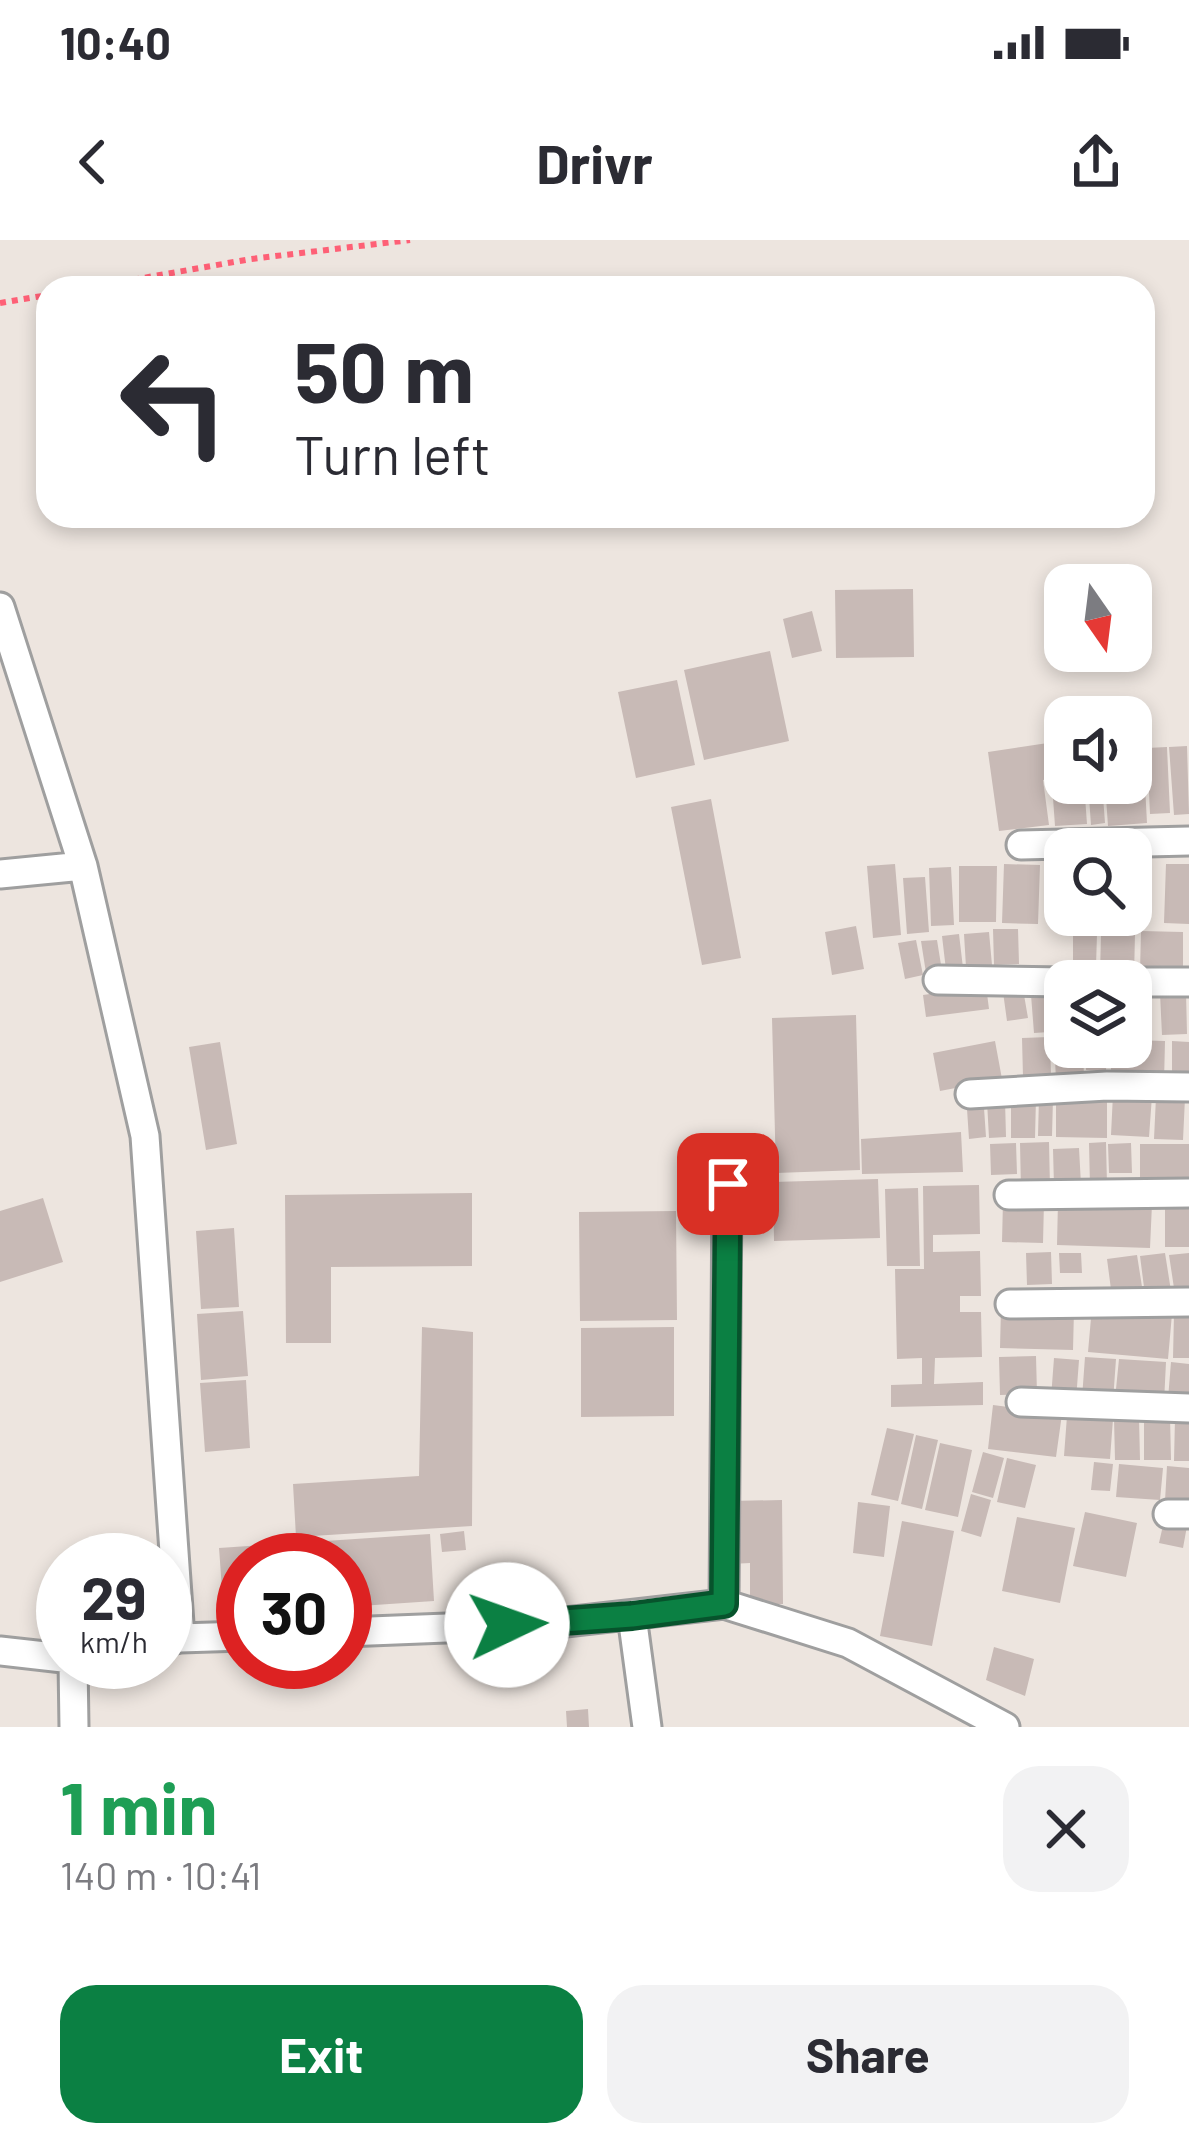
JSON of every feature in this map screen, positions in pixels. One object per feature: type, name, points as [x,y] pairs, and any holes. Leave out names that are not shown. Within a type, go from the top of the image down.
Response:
[{"type":"street","points":[[0,607],[83,866],[145,1136],[167,1533]]},
{"type":"street","points":[[1021,845],[1189,841]]},
{"type":"street","points":[[0,874],[83,866]]},
{"type":"street","points":[[938,980],[1044,982]]},
{"type":"street","points":[[1152,982],[1189,982]]},
{"type":"street","points":[[970,1094],[1107,1086],[1189,1087]]},
{"type":"street","points":[[724,1604],[728,1184]]},
{"type":"street","points":[[1010,1195],[1189,1193]]},
{"type":"street","points":[[1010,1304],[1189,1303]]},
{"type":"street","points":[[1021,1402],[1189,1408]]},
{"type":"street","points":[[372,1631],[548,1624],[724,1604],[848,1643],[1005,1727]]},
{"type":"street","points":[[632,1616],[647,1727]]},
{"type":"street","points":[[0,1651],[36,1655]]},
{"type":"street","points":[[73,1689],[74,1727]]},
{"type":"path","points":[[157,276],[410,240]]},
{"type":"path","points":[[0,303],[36,297]]},
{"type":"building","points":[[913,589],[914,657],[836,658],[835,590]]},
{"type":"building","points":[[812,611],[822,651],[792,658],[783,619]]},
{"type":"building","points":[[770,651],[789,741],[704,760],[684,670]]},
{"type":"building","points":[[677,680],[695,765],[636,778],[618,692]]},
{"type":"building","points":[[1044,744],[1044,804],[1049,825],[999,831],[988,752]]},
{"type":"building","points":[[1187,746],[1189,814],[1174,815],[1169,747]]},
{"type":"building","points":[[1167,747],[1170,813],[1150,814],[1152,748]]},
{"type":"building","points":[[711,799],[741,958],[702,965],[671,807]]},
{"type":"building","points":[[1053,804],[1086,804],[1087,824],[1055,826]]},
{"type":"building","points":[[1090,804],[1104,804],[1105,823],[1091,825]]},
{"type":"building","points":[[1106,804],[1146,804],[1147,823],[1108,826]]},
{"type":"building","points":[[895,864],[901,935],[873,938],[867,866]]},
{"type":"building","points":[[1004,864],[1040,865],[1038,924],[1002,923]]},
{"type":"building","points":[[1166,864],[1189,864],[1189,924],[1164,923]]},
{"type":"building","points":[[959,866],[997,866],[996,922],[959,922]]},
{"type":"building","points":[[951,867],[954,925],[931,926],[929,868]]},
{"type":"building","points":[[925,877],[929,932],[907,934],[903,878]]},
{"type":"building","points":[[856,926],[864,969],[832,975],[825,932]]},
{"type":"building","points":[[993,929],[1018,929],[1019,964],[994,965]]},
{"type":"building","points":[[1152,931],[1183,932],[1183,973],[1152,972],[1152,960],[1140,960],[1141,936],[1152,936]]},
{"type":"building","points":[[989,932],[992,965],[966,967],[964,934]]},
{"type":"building","points":[[959,934],[963,968],[946,970],[942,936]]},
{"type":"building","points":[[1073,936],[1097,936],[1096,960],[1073,960]]},
{"type":"building","points":[[1101,936],[1135,936],[1134,960],[1100,960]]},
{"type":"building","points":[[916,940],[923,975],[905,979],[898,943]]},
{"type":"building","points":[[937,940],[942,971],[926,973],[921,941]]},
{"type":"building","points":[[986,986],[989,1009],[926,1017],[923,995]]},
{"type":"building","points":[[1023,989],[1028,1018],[1007,1021],[1003,992]]},
{"type":"building","points":[[1186,992],[1187,1034],[1162,1035],[1160,993]]},
{"type":"building","points":[[1044,994],[1044,1032],[1034,1033],[1031,995]]},
{"type":"building","points":[[856,1015],[860,1170],[776,1173],[772,1018]]},
{"type":"building","points":[[1044,1037],[1044,1068],[1051,1068],[1051,1076],[1023,1077],[1022,1038]]},
{"type":"building","points":[[995,1041],[1002,1079],[940,1091],[933,1053]]},
{"type":"building","points":[[1152,1041],[1165,1041],[1164,1082],[1152,1082],[1152,1071],[1111,1072],[1111,1068],[1152,1068]]},
{"type":"building","points":[[1172,1041],[1189,1042],[1189,1075],[1172,1075]]},
{"type":"building","points":[[220,1042],[237,1144],[206,1150],[189,1047]]},
{"type":"building","points":[[1055,1068],[1084,1068],[1084,1078],[1056,1080]]},
{"type":"building","points":[[1113,1094],[1152,1096],[1149,1137],[1111,1135]]},
{"type":"building","points":[[1039,1097],[1053,1098],[1052,1136],[1038,1136]]},
{"type":"building","points":[[1056,1097],[1107,1097],[1107,1138],[1056,1137]]},
{"type":"building","points":[[1156,1097],[1185,1098],[1183,1140],[1154,1139]]},
{"type":"building","points":[[1011,1098],[1036,1098],[1035,1138],[1011,1138]]},
{"type":"building","points":[[1005,1100],[1006,1137],[989,1138],[987,1101]]},
{"type":"building","points":[[984,1108],[986,1137],[969,1139],[967,1109]]},
{"type":"building","points":[[961,1132],[963,1172],[862,1174],[861,1139]]},
{"type":"building","points":[[1049,1142],[1050,1188],[1021,1189],[1020,1143]]},
{"type":"building","points":[[1106,1142],[1107,1185],[1090,1186],[1089,1143]]},
{"type":"building","points":[[1016,1143],[1017,1174],[991,1175],[990,1144]]},
{"type":"building","points":[[1131,1143],[1132,1173],[1109,1173],[1108,1144]]},
{"type":"building","points":[[1140,1144],[1189,1144],[1189,1184],[1140,1184]]},
{"type":"building","points":[[1079,1148],[1081,1185],[1054,1186],[1053,1149]]},
{"type":"building","points":[[878,1179],[880,1238],[774,1241],[773,1182]]},
{"type":"building","points":[[979,1185],[980,1234],[933,1235],[933,1252],[980,1251],[981,1296],[960,1296],[960,1312],[981,1312],[982,1357],[935,1358],[934,1384],[983,1382],[983,1405],[891,1407],[891,1385],[922,1384],[922,1358],[897,1359],[895,1269],[924,1269],[923,1186]]},
{"type":"building","points":[[918,1188],[920,1266],[887,1266],[885,1189]]},
{"type":"building","points":[[472,1193],[472,1266],[331,1267],[331,1343],[286,1343],[285,1195]]},
{"type":"building","points":[[43,1198],[63,1262],[0,1282],[0,1211]]},
{"type":"building","points":[[1003,1201],[1044,1202],[1043,1243],[1002,1242]]},
{"type":"building","points":[[1058,1201],[1152,1204],[1150,1248],[1057,1245]]},
{"type":"building","points":[[1165,1204],[1189,1205],[1189,1247],[1165,1247]]},
{"type":"building","points":[[676,1211],[677,1320],[580,1321],[579,1212]]},
{"type":"building","points":[[234,1228],[239,1307],[201,1309],[196,1231]]},
{"type":"building","points":[[1051,1252],[1052,1284],[1027,1285],[1026,1253]]},
{"type":"building","points":[[1059,1253],[1081,1253],[1082,1273],[1060,1273]]},
{"type":"building","points":[[1165,1253],[1171,1291],[1145,1295],[1140,1256]]},
{"type":"building","points":[[1189,1253],[1189,1286],[1174,1288],[1169,1255]]},
{"type":"building","points":[[1137,1255],[1143,1293],[1112,1297],[1107,1259]]},
{"type":"building","points":[[1092,1307],[1172,1314],[1168,1359],[1088,1352]]},
{"type":"building","points":[[1001,1308],[1074,1310],[1073,1350],[1000,1348]]},
{"type":"building","points":[[243,1311],[248,1376],[201,1380],[197,1314]]},
{"type":"building","points":[[1174,1313],[1189,1314],[1189,1358],[1173,1358]]},
{"type":"building","points":[[422,1327],[473,1332],[472,1526],[296,1533],[293,1484],[419,1476]]},
{"type":"building","points":[[674,1327],[674,1416],[581,1417],[581,1328]]},
{"type":"building","points":[[1036,1356],[1037,1394],[1000,1395],[999,1357]]},
{"type":"building","points":[[1085,1357],[1116,1359],[1113,1401],[1082,1398]]},
{"type":"building","points":[[1054,1358],[1079,1360],[1076,1400],[1051,1398]]},
{"type":"building","points":[[1119,1359],[1166,1362],[1164,1402],[1115,1399]]},
{"type":"building","points":[[1171,1362],[1189,1364],[1189,1401],[1168,1399]]},
{"type":"building","points":[[246,1380],[250,1448],[205,1452],[200,1383]]},
{"type":"building","points":[[993,1405],[1062,1414],[1056,1457],[988,1449]]},
{"type":"building","points":[[1067,1416],[1113,1419],[1110,1459],[1064,1456]]},
{"type":"building","points":[[1170,1416],[1171,1460],[1144,1460],[1144,1417]]},
{"type":"building","points":[[1114,1418],[1139,1418],[1140,1460],[1115,1460]]},
{"type":"building","points":[[1175,1418],[1189,1418],[1189,1461],[1174,1461]]},
{"type":"building","points":[[887,1428],[914,1434],[898,1501],[871,1495]]},
{"type":"building","points":[[916,1435],[938,1440],[922,1509],[901,1504]]},
{"type":"building","points":[[940,1443],[972,1450],[958,1517],[925,1510]]},
{"type":"building","points":[[983,1452],[1004,1458],[993,1498],[972,1492]]},
{"type":"building","points":[[1007,1458],[1036,1465],[1025,1508],[997,1502]]},
{"type":"building","points":[[1094,1462],[1113,1464],[1110,1491],[1091,1490]]},
{"type":"building","points":[[1119,1464],[1163,1468],[1160,1500],[1116,1497]]},
{"type":"building","points":[[1167,1466],[1189,1468],[1189,1502],[1165,1501]]},
{"type":"building","points":[[971,1494],[991,1500],[981,1537],[961,1531]]},
{"type":"building","points":[[782,1500],[783,1604],[750,1604],[750,1563],[731,1564],[730,1501]]},
{"type":"building","points":[[858,1502],[890,1506],[884,1557],[853,1553]]},
{"type":"building","points":[[1085,1512],[1137,1523],[1126,1577],[1073,1566]]},
{"type":"building","points":[[1017,1517],[1075,1528],[1060,1603],[1002,1591]]},
{"type":"building","points":[[902,1521],[954,1531],[932,1646],[880,1636]]},
{"type":"building","points":[[1164,1521],[1187,1526],[1183,1548],[1159,1543]]},
{"type":"building","points":[[464,1531],[466,1550],[442,1552],[440,1534]]},
{"type":"building","points":[[430,1534],[434,1601],[372,1605],[372,1538]]},
{"type":"building","points":[[994,1647],[1034,1659],[1025,1696],[986,1680]]},
{"type":"building","points":[[588,1709],[589,1727],[567,1727],[566,1711]]},
{"type":"route","points":[[507,1625],[724,1604],[728,1184]]}]
